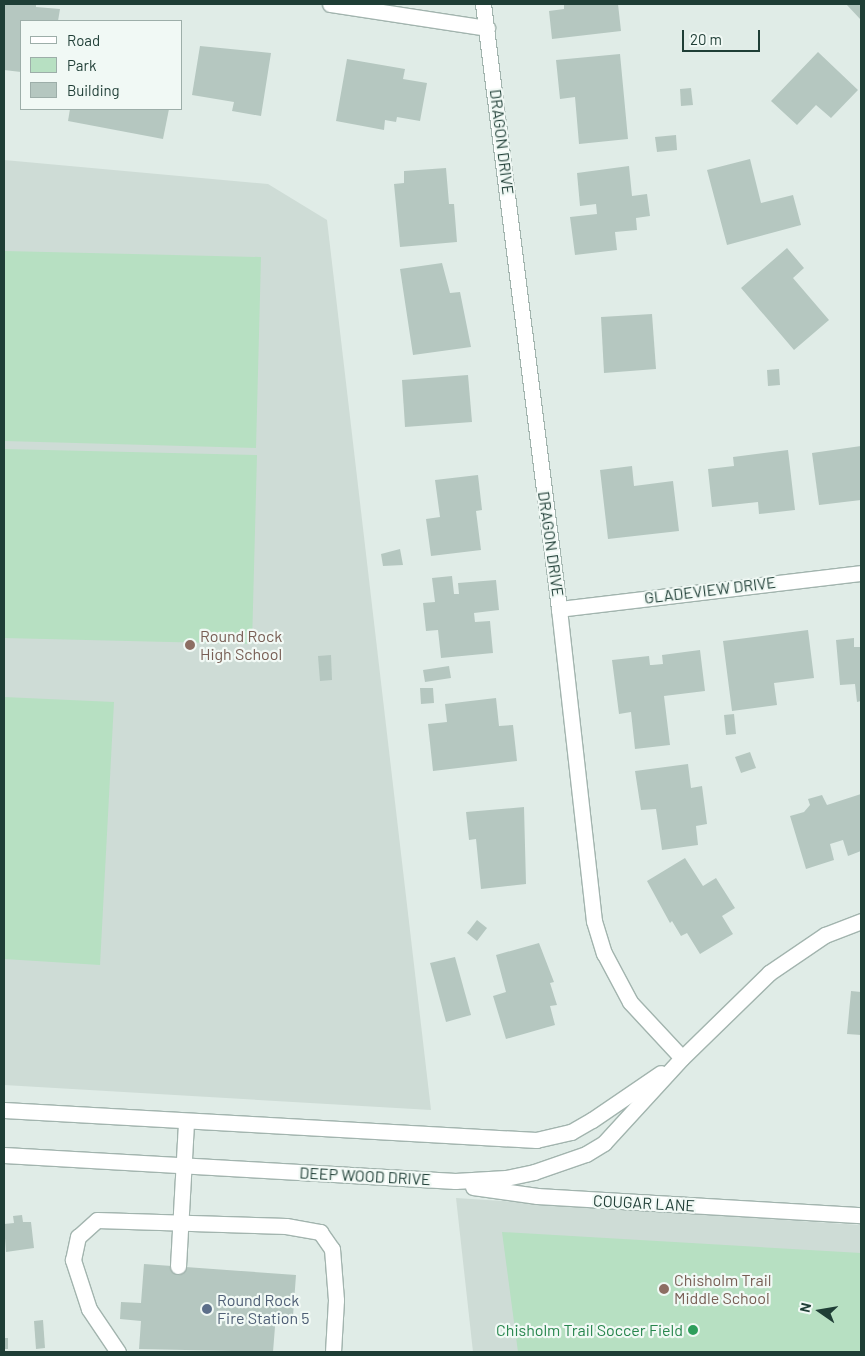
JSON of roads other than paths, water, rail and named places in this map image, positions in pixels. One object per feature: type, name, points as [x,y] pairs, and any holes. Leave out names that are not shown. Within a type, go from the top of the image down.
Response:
[{"type":"street","points":[[330,4],[486,28]]},
{"type":"street","name":"DRAGON DRIVE","points":[[483,4],[560,609],[594,921],[604,953],[630,1002],[682,1058]]},
{"type":"street","name":"GLADEVIEW DRIVE","points":[[560,609],[861,573]]},
{"type":"street","name":"DEEP WOOD DRIVE","points":[[4,1155],[427,1180],[506,1178],[586,1154],[617,1130],[682,1058],[787,959],[824,935],[861,921]]},
{"type":"street","name":"DEEP WOOD DRIVE","points":[[4,1110],[186,1122],[536,1140],[571,1132],[592,1120],[682,1058]]},
{"type":"street","points":[[178,1266],[186,1122]]},
{"type":"street","name":"COUGAR LANE","points":[[427,1180],[537,1196],[861,1215]]},
{"type":"street","points":[[118,1352],[89,1309],[73,1260],[78,1237],[97,1220],[181,1221],[286,1226],[320,1232],[332,1249],[336,1300],[333,1352]]},
{"type":"place","name":"Round Rock High School","points":[[190,645]]},
{"type":"place","name":"Chisholm Trail Middle School","points":[[664,1289]]},
{"type":"place","name":"Round Rock Fire Station 5","points":[[207,1309]]},
{"type":"place","name":"Chisholm Trail Soccer Field","points":[[693,1330]]}]
